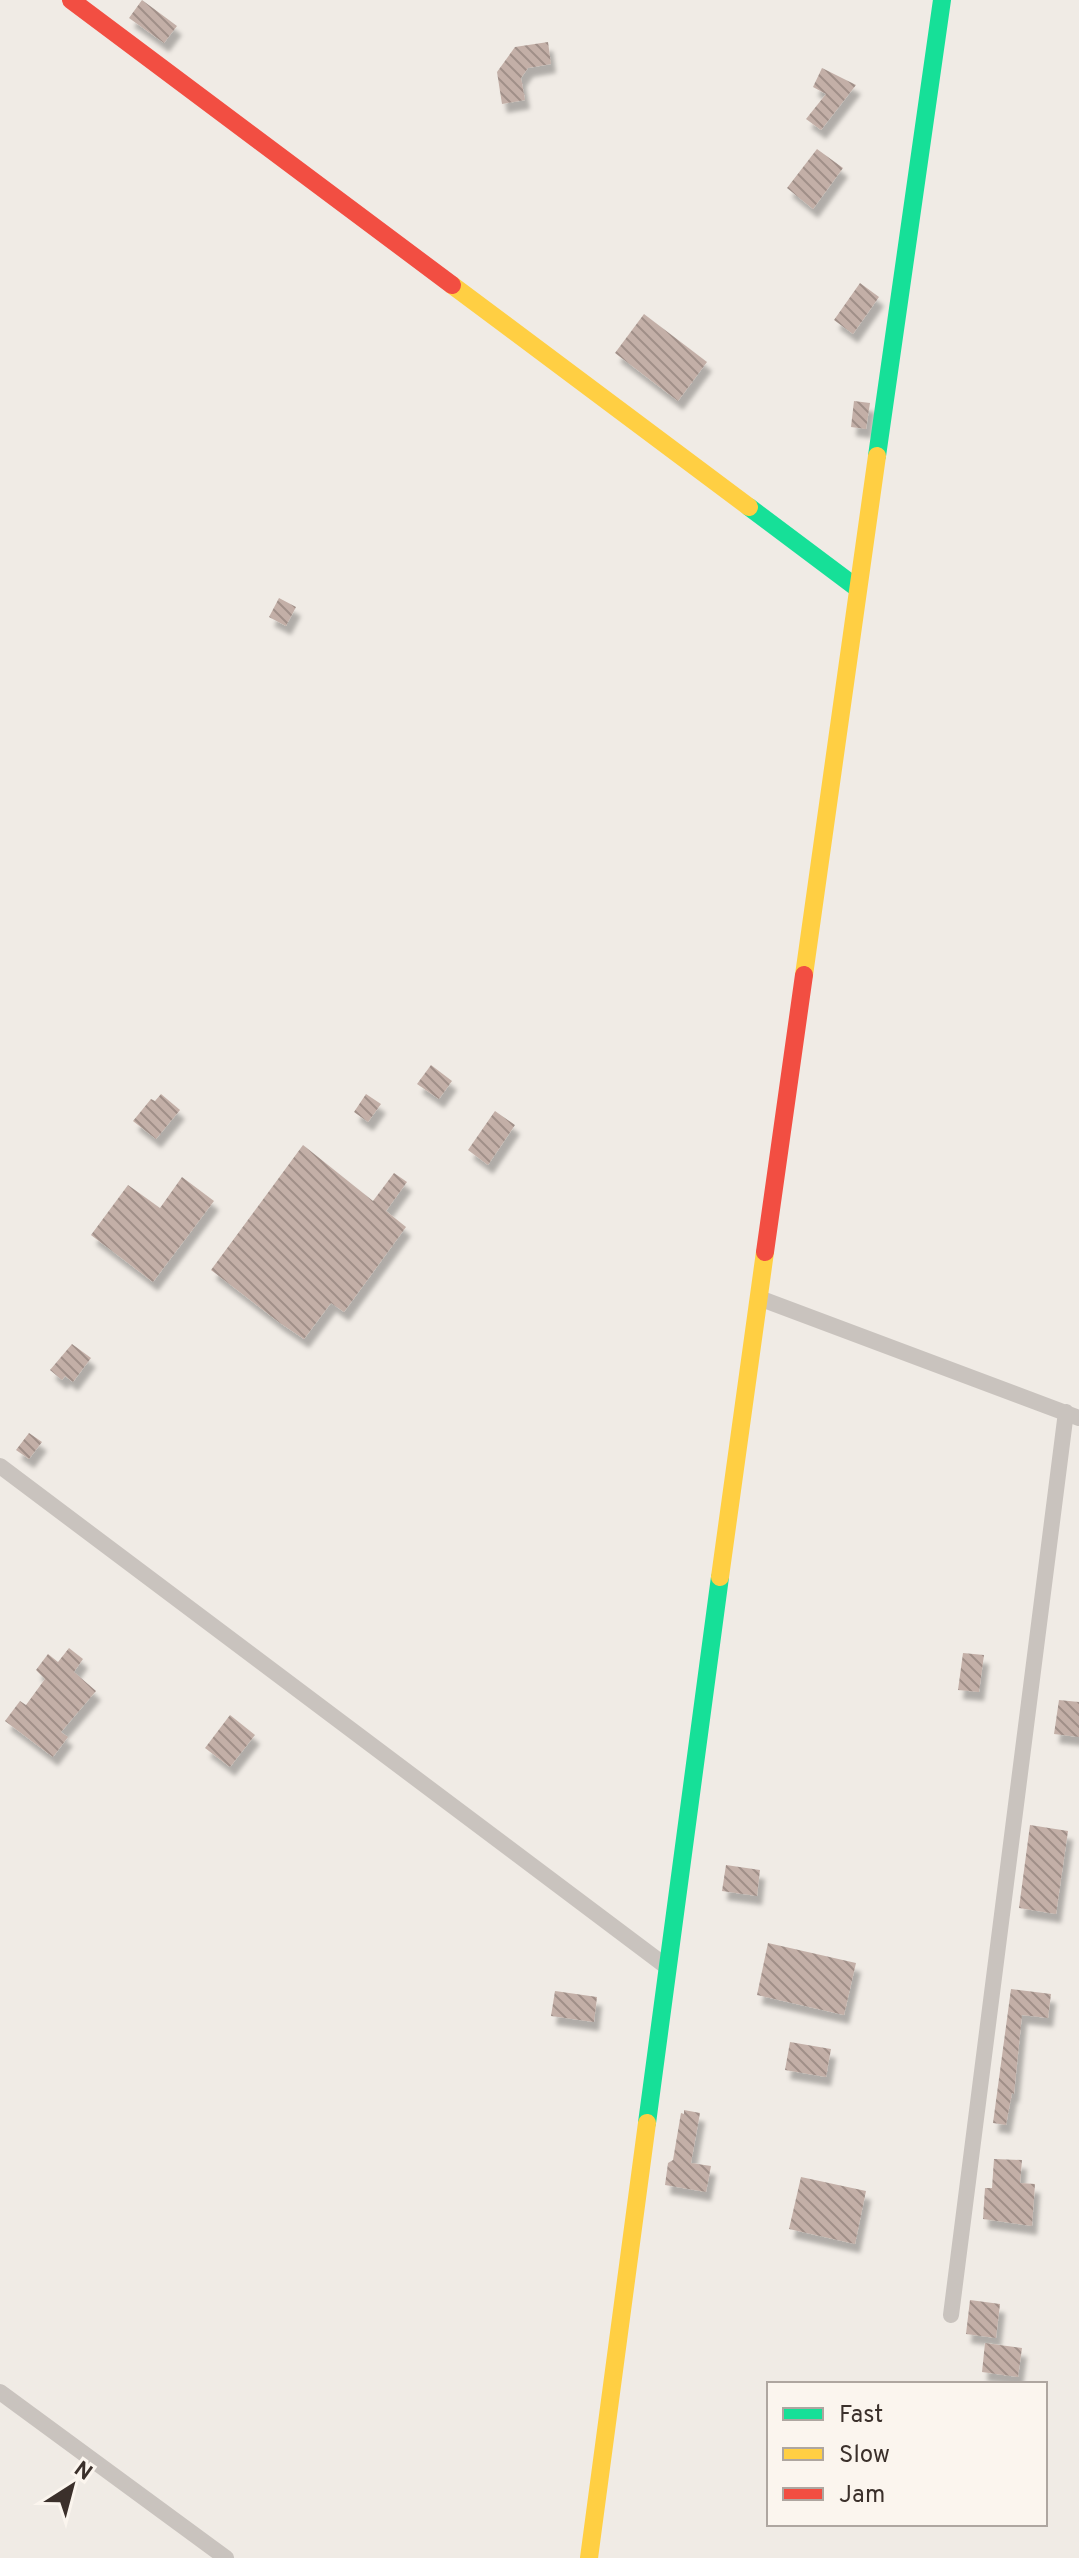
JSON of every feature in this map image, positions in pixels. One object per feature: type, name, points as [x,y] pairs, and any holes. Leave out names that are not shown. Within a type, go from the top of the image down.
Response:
[{"type":"street","points":[[71,0],[857,588]]},
{"type":"street","points":[[589,2558],[759,1298],[942,0]]},
{"type":"street","points":[[759,1298],[1072,1415],[951,2315]]},
{"type":"street","points":[[0,1466],[667,1967]]},
{"type":"street","points":[[0,2392],[226,2558]]},
{"type":"building","points":[[142,0],[177,26],[164,43],[129,18]]},
{"type":"building","points":[[548,42],[551,64],[528,68],[521,78],[525,100],[502,104],[497,72],[515,47]]},
{"type":"building","points":[[822,68],[856,85],[821,130],[806,119],[826,94],[813,87]]},
{"type":"building","points":[[817,149],[843,168],[813,209],[787,188]]},
{"type":"building","points":[[860,283],[879,297],[853,334],[834,320]]},
{"type":"building","points":[[644,314],[707,362],[678,401],[615,353]]},
{"type":"building","points":[[854,401],[870,403],[866,429],[851,427]]},
{"type":"building","points":[[279,598],[296,607],[286,626],[269,617]]},
{"type":"building","points":[[431,1065],[452,1081],[439,1099],[417,1084]]},
{"type":"building","points":[[161,1094],[180,1110],[156,1139],[133,1121],[151,1099],[155,1101]]},
{"type":"building","points":[[366,1094],[381,1104],[368,1122],[354,1112]]},
{"type":"building","points":[[495,1111],[515,1125],[488,1165],[468,1150]]},
{"type":"building","points":[[303,1145],[373,1201],[394,1173],[407,1182],[386,1211],[406,1227],[344,1312],[331,1303],[304,1339],[211,1270]]},
{"type":"building","points":[[182,1177],[214,1201],[153,1282],[91,1235],[128,1185],[160,1208]]},
{"type":"building","points":[[72,1344],[91,1358],[73,1382],[65,1376],[62,1380],[50,1370]]},
{"type":"building","points":[[29,1433],[42,1442],[29,1459],[16,1450]]},
{"type":"building","points":[[69,1648],[83,1659],[74,1672],[96,1691],[61,1732],[68,1737],[53,1757],[5,1721],[20,1701],[26,1705],[45,1679],[36,1670],[48,1654],[58,1662]]},
{"type":"building","points":[[963,1653],[984,1655],[979,1692],[958,1690]]},
{"type":"building","points":[[1059,1700],[1079,1702],[1079,1737],[1054,1734]]},
{"type":"building","points":[[230,1715],[255,1735],[230,1767],[205,1748]]},
{"type":"building","points":[[1030,1825],[1068,1831],[1056,1914],[1019,1908]]},
{"type":"building","points":[[726,1865],[760,1870],[757,1896],[722,1891]]},
{"type":"building","points":[[768,1943],[856,1963],[844,2015],[757,1995]]},
{"type":"building","points":[[1011,1989],[1051,1994],[1048,2018],[1022,2015],[1014,2094],[1006,2125],[993,2123]]},
{"type":"building","points":[[555,1991],[597,1997],[594,2022],[551,2016]]},
{"type":"building","points":[[790,2042],[831,2049],[826,2077],[785,2070]]},
{"type":"building","points":[[684,2110],[700,2113],[691,2163],[711,2166],[706,2192],[665,2185],[668,2163],[673,2160]]},
{"type":"building","points":[[994,2159],[1022,2160],[1020,2183],[1035,2184],[1032,2226],[983,2219],[985,2188],[992,2188]]},
{"type":"building","points":[[801,2177],[866,2191],[855,2244],[789,2229]]},
{"type":"building","points":[[970,2300],[1000,2304],[996,2338],[966,2334]]},
{"type":"building","points":[[985,2343],[1022,2348],[1018,2377],[982,2372]]},
{"type":"traffic: fast","points":[[877,456],[942,0]]},
{"type":"traffic: fast","points":[[749,507],[857,588]]},
{"type":"traffic: fast","points":[[647,2123],[720,1577]]},
{"type":"traffic: slow","points":[[452,285],[749,507]]},
{"type":"traffic: slow","points":[[804,975],[877,456]]},
{"type":"traffic: slow","points":[[720,1577],[765,1252]]},
{"type":"traffic: slow","points":[[589,2558],[647,2123]]},
{"type":"traffic: jam","points":[[71,0],[452,285]]},
{"type":"traffic: jam","points":[[765,1252],[804,975]]}]
